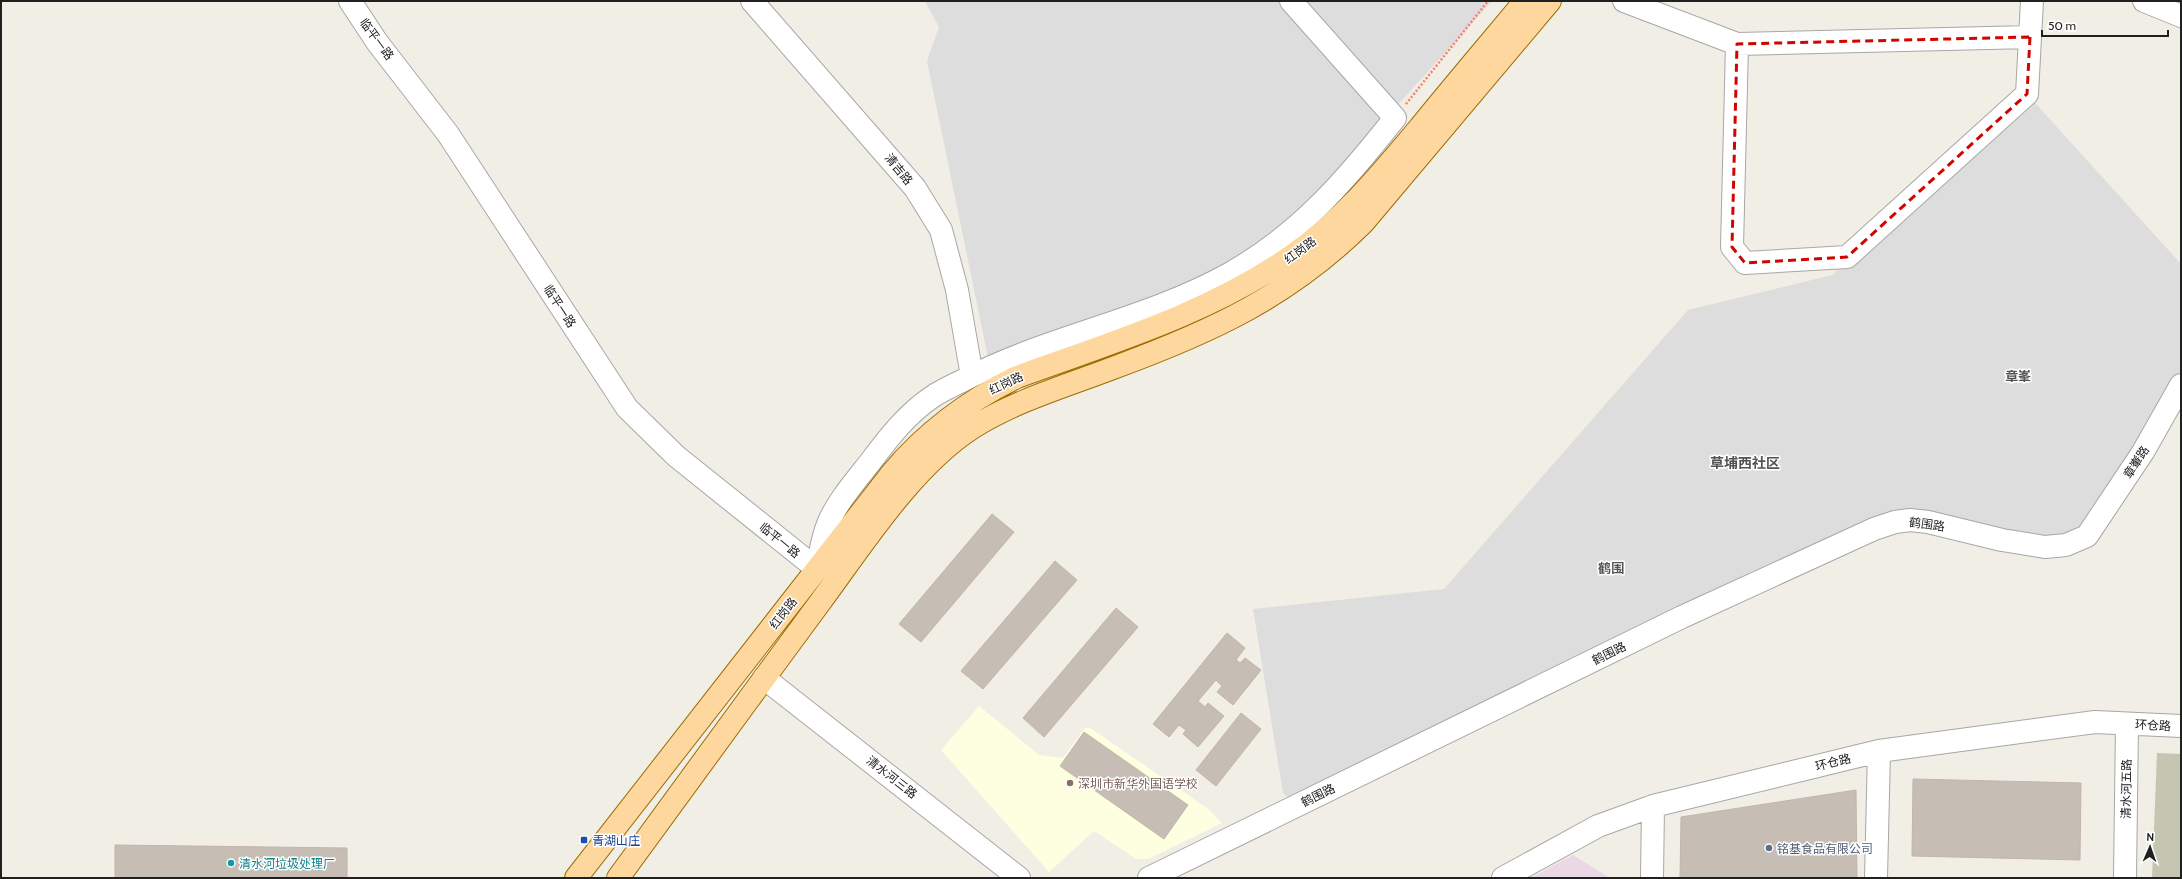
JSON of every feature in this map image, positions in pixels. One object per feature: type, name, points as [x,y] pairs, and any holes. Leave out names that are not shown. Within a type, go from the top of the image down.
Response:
[{"type":"main road","name":"红岗路","points":[[576,878],[905,457],[932,431],[964,406],[1017,377],[1195,310],[1247,285],[1310,243],[1345,213],[1372,184],[1524,1]]},
{"type":"main road","name":"红岗路","points":[[618,878],[764,678],[906,489],[942,451],[974,427],[998,414],[1208,330],[1263,302],[1304,275],[1344,242],[1363,223],[1550,1]]},
{"type":"street","name":"临平一路","points":[[350,1],[377,42],[448,134],[627,408],[676,456],[817,569]]},
{"type":"street","name":"清吉路","points":[[752,1],[914,188],[941,230],[957,290],[972,376]]},
{"type":"street","points":[[817,569],[828,524],[860,474],[908,417],[933,396],[977,372],[1165,303],[1226,275],[1252,260],[1295,229],[1318,209],[1351,174],[1395,118],[1291,1]]},
{"type":"street","points":[[1624,1],[1736,44],[2030,37]]},
{"type":"street","points":[[1736,44],[1732,247],[1745,263],[1846,257],[2027,94],[2032,1]]},
{"type":"street","points":[[2144,1],[2181,16]]},
{"type":"street","name":"章輋路","points":[[2087,536],[2143,452],[2181,385]]},
{"type":"street","name":"鹤围路","points":[[1149,878],[1682,617],[1874,529],[1895,522],[1910,520],[1928,522],[2002,540],[2045,547],[2066,545],[2087,536]]},
{"type":"street","name":"清水河三路","points":[[764,678],[1019,878]]},
{"type":"street","name":"环仓路","points":[[1503,878],[1598,826],[1653,806],[1879,751],[2095,722],[2181,726]]},
{"type":"street","name":"清水河五路","points":[[2125,878],[2127,724]]},
{"type":"street","points":[[1876,878],[1879,751]]},
{"type":"street","points":[[1652,878],[1653,806]]},
{"type":"path","points":[[1395,118],[1488,1]]},
{"type":"highlighted area","points":[[2030,37],[2027,94],[1847,257],[1745,263],[1732,247],[1737,44]]},
{"type":"shaded area","points":[[925,1],[1492,1],[1307,205],[1255,247],[1169,295],[991,372],[927,61],[939,27]]},
{"type":"shaded area","points":[[2027,94],[2181,264],[2181,374],[2138,462],[2086,535],[2022,543],[1922,517],[1300,807],[1283,793],[1253,609],[1444,589],[1688,310],[1832,275]]},
{"type":"shaded area","name":"深圳市新华外国语学校","points":[[979,706],[1039,755],[1063,758],[1085,728],[1090,728],[1207,808],[1222,823],[1148,859],[1136,859],[1094,831],[1049,872],[941,750]]},
{"type":"shaded area","points":[[2157,753],[2181,754],[2181,878],[2152,878]]},
{"type":"shaded area","points":[[1573,855],[1610,878],[1531,878]]},
{"type":"building","points":[[992,514],[1014,532],[921,642],[899,624]]},
{"type":"building","points":[[1055,561],[1077,580],[983,689],[961,671]]},
{"type":"building","points":[[1116,608],[1138,627],[1044,737],[1023,718]]},
{"type":"building","points":[[1227,633],[1245,648],[1236,660],[1240,663],[1245,658],[1261,670],[1233,705],[1217,692],[1222,686],[1216,680],[1198,701],[1205,707],[1208,703],[1224,716],[1198,747],[1183,734],[1186,730],[1179,725],[1169,737],[1153,724]]},
{"type":"building","points":[[1241,713],[1261,729],[1216,786],[1196,770]]},
{"type":"building","points":[[1084,732],[1188,805],[1164,839],[1060,766]]},
{"type":"building","points":[[1913,779],[2081,783],[2080,860],[1912,856]]},
{"type":"building","name":"铭基食品有限公司","points":[[1856,790],[1857,878],[1680,878],[1681,817]]},
{"type":"building","name":"清水河垃圾处理厂","points":[[115,845],[347,848],[347,878],[115,878]]},
{"type":"place","name":"深圳市新华外国语学校","points":[[1070,783]]},
{"type":"place","name":"青湖山庄","points":[[584,840]]},
{"type":"place","name":"铭基食品有限公司","points":[[1769,848]]},
{"type":"place","name":"清水河垃圾处理厂","points":[[231,863]]},
{"type":"district","name":"章峯","points":[[2018,376]]},
{"type":"district","name":"草埔西社区","points":[[1745,463]]},
{"type":"district","name":"鹤围","points":[[1611,568]]}]
